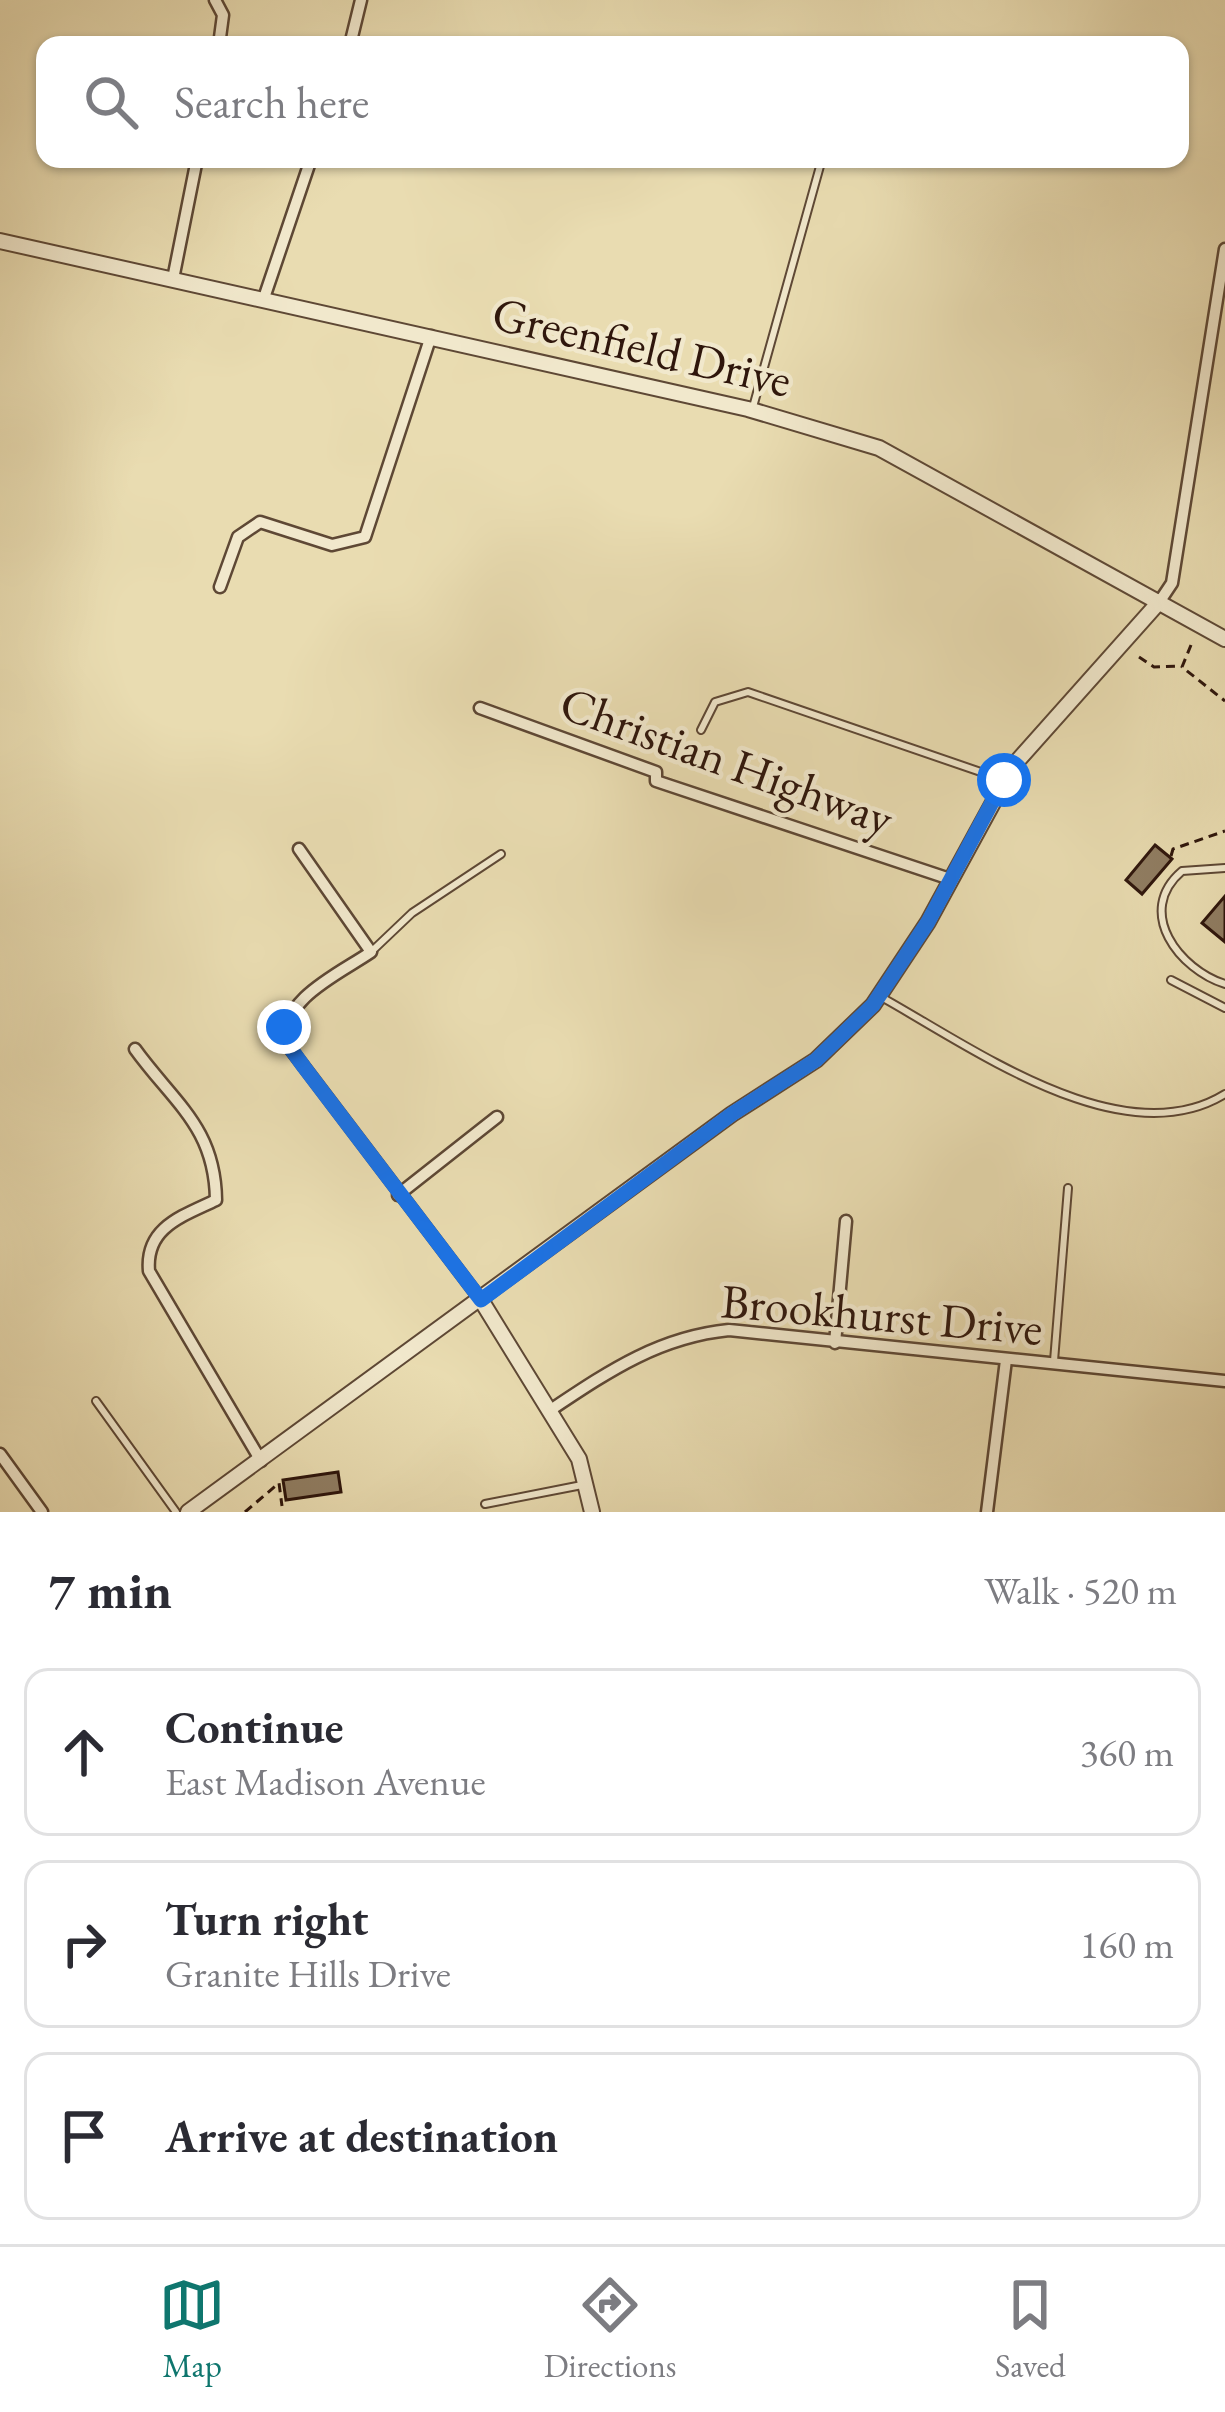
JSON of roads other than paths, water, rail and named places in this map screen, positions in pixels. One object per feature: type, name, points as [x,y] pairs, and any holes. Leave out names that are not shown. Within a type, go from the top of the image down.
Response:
[{"type":"street","points":[[214,0],[223,15],[220,36]]},
{"type":"street","points":[[352,36],[361,0]]},
{"type":"street","points":[[173,279],[195,168]]},
{"type":"street","points":[[264,298],[308,168]]},
{"type":"street","name":"Greenfield Drive","points":[[0,241],[752,410],[879,448],[1225,639]]},
{"type":"street","points":[[188,1512],[732,1114],[816,1060],[880,996],[1004,780],[1044,727],[1172,583],[1225,249]]},
{"type":"street","points":[[220,587],[238,537],[260,522],[332,545],[365,537],[431,336]]},
{"type":"street","name":"Christian Highway","points":[[480,708],[656,772],[656,782],[950,879]]},
{"type":"street","points":[[299,849],[371,952],[293,1006],[284,1027],[286,1042],[481,1300],[552,1409],[587,1484],[592,1512]]},
{"type":"street","points":[[135,1049],[162,1088],[195,1117],[216,1168],[216,1200],[160,1230],[148,1252],[149,1270],[261,1461]]},
{"type":"street","points":[[398,1195],[497,1117]]},
{"type":"street","points":[[835,1343],[846,1221]]},
{"type":"street","name":"Brookhurst Drive","points":[[552,1409],[640,1352],[729,1330],[1225,1381]]},
{"type":"street","points":[[987,1512],[1006,1360]]},
{"type":"street","points":[[0,1454],[42,1512]]},
{"type":"lane","points":[[752,410],[819,168]]},
{"type":"lane","points":[[700,730],[716,702],[748,692],[1004,780]]},
{"type":"lane","points":[[371,952],[412,913],[501,854]]},
{"type":"lane","points":[[1225,868],[1192,868],[1175,876],[1163,912],[1168,940],[1184,963],[1225,984]]},
{"type":"lane","points":[[1172,980],[1225,1008]]},
{"type":"lane","points":[[880,996],[1018,1072],[1107,1107],[1174,1115],[1225,1094]]},
{"type":"lane","points":[[1054,1364],[1068,1188]]},
{"type":"lane","points":[[96,1401],[176,1512]]},
{"type":"lane","points":[[485,1504],[587,1484]]}]
